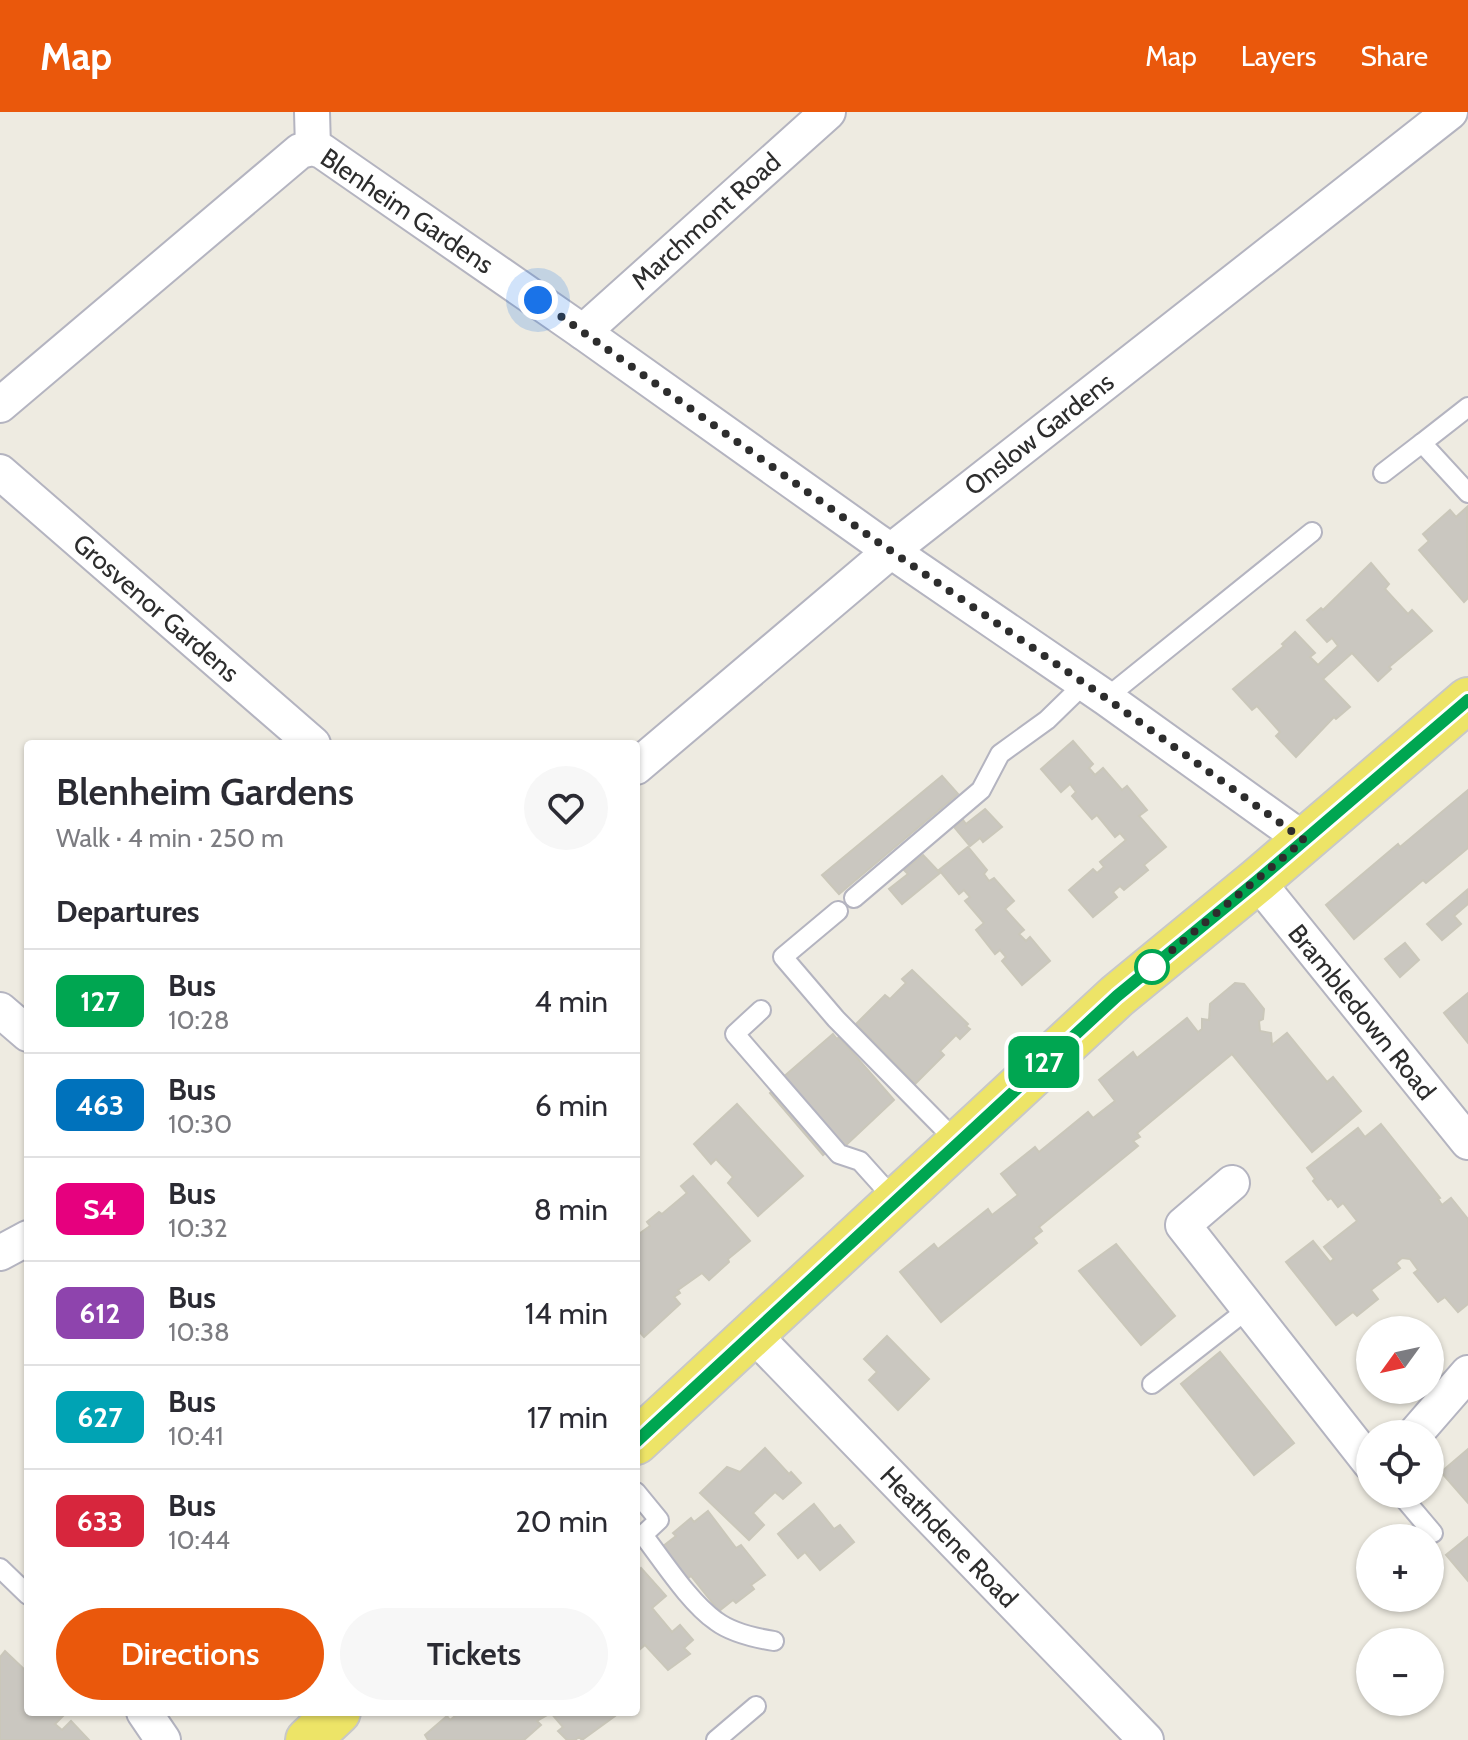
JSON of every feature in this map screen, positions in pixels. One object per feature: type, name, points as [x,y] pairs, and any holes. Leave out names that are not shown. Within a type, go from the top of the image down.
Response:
[{"type":"main road","points":[[640,1438],[1117,996],[1468,700]]},
{"type":"main road","points":[[308,1740],[334,1716]]},
{"type":"street","points":[[312,112],[313,148]]},
{"type":"street","name":"Marchmont Road","points":[[583,332],[828,112]]},
{"type":"street","name":"Onslow Gardens","points":[[640,764],[892,550],[1450,112]]},
{"type":"street","name":"Blenheim Gardens","points":[[0,405],[300,151],[313,148],[330,155],[1304,840]]},
{"type":"street","name":"Grosvenor Gardens","points":[[0,472],[308,740]]},
{"type":"street","name":"Brambledown Road","points":[[1257,881],[1468,1142]]},
{"type":"street","points":[[0,1010],[24,1031]]},
{"type":"street","points":[[1232,1183],[1183,1225],[1356,1445]]},
{"type":"street","points":[[0,1253],[24,1240]]},
{"type":"street","name":"Heathdene Road","points":[[753,1334],[1146,1740]]},
{"type":"street","points":[[1427,1420],[1468,1373]]},
{"type":"street","points":[[147,1716],[163,1740]]},
{"type":"lane","points":[[1383,473],[1468,407]]},
{"type":"lane","points":[[1422,443],[1468,493]]},
{"type":"lane","points":[[854,898],[981,790],[1000,754],[1047,720],[1096,691],[1312,532]]},
{"type":"lane","points":[[838,911],[783,957],[836,1019],[957,1142]]},
{"type":"lane","points":[[761,1010],[735,1034],[839,1154],[860,1161],[895,1200]]},
{"type":"lane","points":[[1152,1384],[1248,1309]]},
{"type":"lane","points":[[640,1497],[659,1520],[643,1535],[699,1605],[716,1621],[730,1628],[757,1639],[774,1641]]},
{"type":"lane","points":[[1412,1508],[1425,1524]]},
{"type":"lane","points":[[0,1568],[24,1591]]},
{"type":"lane","points":[[716,1740],[756,1706]]},
{"type":"building","points":[[1467,507],[1468,598],[1464,602],[1419,550],[1429,541],[1423,534],[1450,510],[1456,517]]},
{"type":"building","points":[[1371,563],[1389,584],[1385,589],[1408,614],[1412,610],[1432,631],[1389,667],[1391,669],[1378,681],[1352,653],[1323,679],[1350,707],[1336,719],[1334,717],[1296,757],[1276,736],[1280,732],[1257,706],[1252,710],[1233,689],[1284,646],[1282,644],[1295,632],[1315,653],[1310,657],[1318,665],[1338,646],[1332,638],[1327,642],[1307,620],[1321,608],[1323,610]]},
{"type":"building","points":[[1073,741],[1093,764],[1089,768],[1095,775],[1103,768],[1122,790],[1127,786],[1147,810],[1139,816],[1166,847],[1144,865],[1148,870],[1124,890],[1120,886],[1113,892],[1117,897],[1093,917],[1069,890],[1093,869],[1097,873],[1104,867],[1100,862],[1126,840],[1120,833],[1115,837],[1097,815],[1092,819],[1072,796],[1076,792],[1070,784],[1061,792],[1041,769]]},
{"type":"building","points":[[942,776],[958,794],[839,894],[822,875]]},
{"type":"building","points":[[1468,790],[1468,848],[1426,883],[1423,880],[1354,939],[1326,905]]},
{"type":"building","points":[[985,809],[1002,827],[983,842],[980,838],[970,846],[954,827],[963,820],[966,824]]},
{"type":"building","points":[[968,847],[987,870],[984,874],[989,881],[994,878],[1014,901],[1005,909],[1024,930],[1019,934],[1026,941],[1030,937],[1050,961],[1022,985],[1002,961],[1006,957],[1000,950],[995,954],[976,930],[984,923],[965,901],[970,897],[964,890],[959,894],[939,870]]},
{"type":"building","points":[[923,855],[940,873],[902,904],[889,889],[908,874],[904,870]]},
{"type":"building","points":[[1467,890],[1468,904],[1454,916],[1461,924],[1442,940],[1427,924]]},
{"type":"building","points":[[1405,943],[1419,960],[1400,977],[1385,959]]},
{"type":"building","points":[[912,970],[970,1029],[960,1039],[956,1035],[940,1051],[944,1055],[915,1084],[856,1024],[885,995],[890,999],[906,983],[902,979]]},
{"type":"building","points":[[1235,983],[1244,984],[1264,1009],[1263,1019],[1259,1021],[1260,1031],[1271,1033],[1272,1045],[1287,1033],[1327,1082],[1333,1077],[1361,1111],[1312,1152],[1232,1054],[1137,1133],[1140,1137],[1133,1141],[1138,1146],[1039,1227],[1042,1231],[1033,1238],[1037,1243],[941,1322],[900,1272],[934,1244],[938,1249],[988,1209],[992,1215],[1018,1195],[1001,1174],[1035,1147],[1039,1152],[1088,1112],[1093,1118],[1115,1101],[1099,1080],[1133,1052],[1137,1058],[1187,1018],[1198,1032],[1202,1029],[1202,1019],[1209,1020],[1210,1004]]},
{"type":"building","points":[[1468,993],[1468,1043],[1444,1013]]},
{"type":"building","points":[[833,1034],[894,1100],[844,1147],[839,1141],[823,1155],[770,1093],[781,1079]]},
{"type":"building","points":[[737,1104],[803,1176],[758,1216],[728,1183],[733,1177],[716,1159],[711,1164],[694,1144]]},
{"type":"building","points":[[1381,1124],[1440,1198],[1442,1205],[1451,1198],[1468,1219],[1468,1304],[1458,1312],[1445,1297],[1438,1302],[1414,1273],[1418,1270],[1410,1259],[1402,1258],[1396,1263],[1400,1268],[1371,1290],[1378,1299],[1357,1316],[1353,1312],[1336,1325],[1286,1262],[1313,1241],[1330,1262],[1334,1259],[1324,1247],[1357,1221],[1343,1203],[1338,1207],[1331,1198],[1328,1200],[1307,1168],[1358,1128],[1365,1137]]},
{"type":"building","points":[[693,1176],[750,1241],[709,1280],[702,1273],[678,1290],[680,1293],[674,1297],[680,1304],[644,1337],[640,1332],[640,1233],[650,1226],[647,1222],[687,1193],[681,1186]]},
{"type":"building","points":[[1116,1244],[1175,1316],[1141,1345],[1079,1271]]},
{"type":"building","points":[[887,1336],[929,1379],[898,1410],[869,1380],[877,1372],[864,1359]]},
{"type":"building","points":[[1220,1352],[1294,1443],[1254,1475],[1181,1384]]},
{"type":"building","points":[[765,1448],[801,1483],[783,1499],[775,1492],[753,1513],[764,1525],[749,1540],[700,1493],[727,1467],[740,1472]]},
{"type":"building","points":[[1468,1449],[1468,1503],[1444,1475],[1444,1469]]},
{"type":"building","points":[[814,1504],[834,1529],[840,1525],[854,1542],[820,1570],[805,1552],[798,1558],[778,1534]]},
{"type":"building","points":[[708,1511],[736,1548],[741,1545],[765,1575],[751,1585],[754,1589],[719,1611],[691,1576],[687,1579],[662,1547],[691,1518],[694,1522]]},
{"type":"building","points":[[1468,1537],[1468,1581],[1446,1555]]},
{"type":"building","points":[[640,1569],[666,1596],[652,1608],[672,1632],[680,1625],[693,1640],[684,1648],[690,1654],[668,1670],[645,1645],[640,1649]]},
{"type":"building","points":[[5,1651],[24,1669],[24,1716],[63,1716],[55,1724],[62,1730],[71,1721],[89,1740],[0,1740],[0,1657]]},
{"type":"building","points":[[447,1716],[450,1720],[455,1716],[546,1716],[537,1721],[541,1725],[524,1740],[428,1740],[425,1735]]},
{"type":"building","points":[[554,1716],[615,1716],[582,1740],[579,1737],[567,1740],[558,1731],[563,1727]]},
{"type":"bus line","name":"127","points":[[640,1438],[1117,996],[1468,700]]},
{"type":"route","points":[[538,300],[1304,840],[1152,967]]}]
